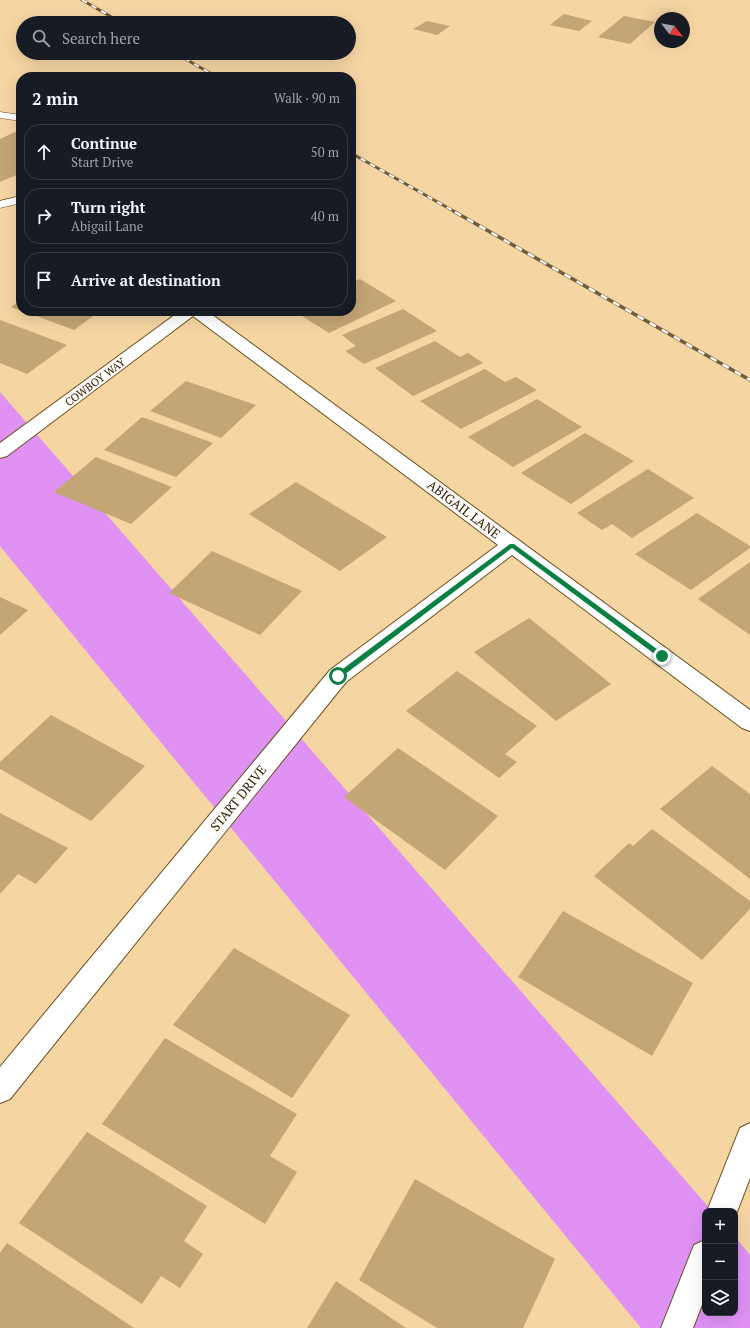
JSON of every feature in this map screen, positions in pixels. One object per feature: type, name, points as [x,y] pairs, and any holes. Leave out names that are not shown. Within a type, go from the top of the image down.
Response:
[{"type":"street","name":"COWBOY WAY","points":[[0,452],[183,316]]},
{"type":"street","name":"ABIGAIL LANE","points":[[204,316],[750,722]]},
{"type":"street","name":"START DRIVE","points":[[0,1089],[338,676],[512,545]]},
{"type":"street","points":[[723,1208],[750,1138]]},
{"type":"street","points":[[677,1328],[702,1264]]},
{"type":"lane","points":[[0,115],[16,117]]},
{"type":"lane","points":[[0,205],[16,200]]},
{"type":"shaded area","points":[[0,392],[709,1208],[702,1208],[702,1316],[738,1316],[738,1241],[750,1255],[750,1328],[641,1328],[0,546]]},
{"type":"building","points":[[564,14],[592,21],[579,31],[550,25]]},
{"type":"building","points":[[624,16],[654,22],[630,44],[598,37]]},
{"type":"building","points":[[427,21],[450,26],[437,35],[413,29]]},
{"type":"building","points":[[16,132],[16,175],[0,182],[0,139]]},
{"type":"building","points":[[360,279],[396,301],[329,333],[302,316],[356,316],[356,281]]},
{"type":"building","points":[[16,304],[16,309],[11,307]]},
{"type":"building","points":[[403,309],[437,331],[364,364],[345,351],[356,346],[342,335]]},
{"type":"building","points":[[36,316],[93,316],[74,330]]},
{"type":"building","points":[[0,320],[67,345],[27,374],[0,363]]},
{"type":"building","points":[[435,341],[460,357],[468,353],[483,363],[413,396],[375,368]]},
{"type":"building","points":[[485,369],[505,382],[516,377],[537,390],[461,429],[420,401]]},
{"type":"building","points":[[186,381],[256,405],[221,438],[150,411]]},
{"type":"building","points":[[537,399],[582,427],[513,467],[468,437]]},
{"type":"building","points":[[142,417],[213,443],[176,477],[104,450]]},
{"type":"building","points":[[585,433],[634,461],[571,504],[521,473]]},
{"type":"building","points":[[96,457],[172,487],[131,524],[54,492]]},
{"type":"building","points":[[648,469],[694,498],[632,538],[612,524],[602,530],[577,513]]},
{"type":"building","points":[[296,482],[387,537],[340,571],[249,514]]},
{"type":"building","points":[[697,513],[750,546],[750,548],[691,590],[635,554]]},
{"type":"building","points":[[212,551],[302,591],[260,635],[169,593]]},
{"type":"building","points":[[750,562],[750,635],[698,599]]},
{"type":"building","points":[[0,597],[28,610],[0,635]]},
{"type":"building","points":[[529,618],[611,684],[556,721],[474,652]]},
{"type":"building","points":[[457,671],[537,726],[505,754],[517,762],[499,778],[406,711]]},
{"type":"building","points":[[51,715],[145,766],[91,821],[0,769],[0,762]]},
{"type":"building","points":[[398,748],[498,816],[445,870],[344,797]]},
{"type":"building","points":[[712,766],[750,794],[750,879],[660,809]]},
{"type":"building","points":[[0,813],[68,848],[36,884],[18,874],[0,894]]},
{"type":"building","points":[[652,829],[750,901],[750,909],[702,960],[594,876],[629,843],[633,846]]},
{"type":"building","points":[[563,911],[693,983],[652,1056],[518,977]]},
{"type":"building","points":[[234,948],[350,1015],[292,1098],[173,1025]]},
{"type":"building","points":[[165,1038],[297,1114],[270,1156],[297,1172],[265,1224],[102,1124]]},
{"type":"building","points":[[87,1132],[207,1206],[184,1241],[203,1254],[180,1288],[161,1276],[142,1304],[19,1223]]},
{"type":"building","points":[[415,1179],[555,1259],[523,1328],[437,1328],[359,1280]]},
{"type":"building","points":[[7,1243],[134,1328],[0,1328],[0,1253]]},
{"type":"building","points":[[336,1281],[406,1328],[307,1328]]},
{"type":"railway","points":[[82,0],[110,16]]},
{"type":"railway","points":[[187,60],[208,72]]},
{"type":"railway","points":[[356,156],[457,213]]},
{"type":"railway","points":[[455,212],[750,380]]},
{"type":"route","points":[[338,676],[512,545],[662,656]]}]
